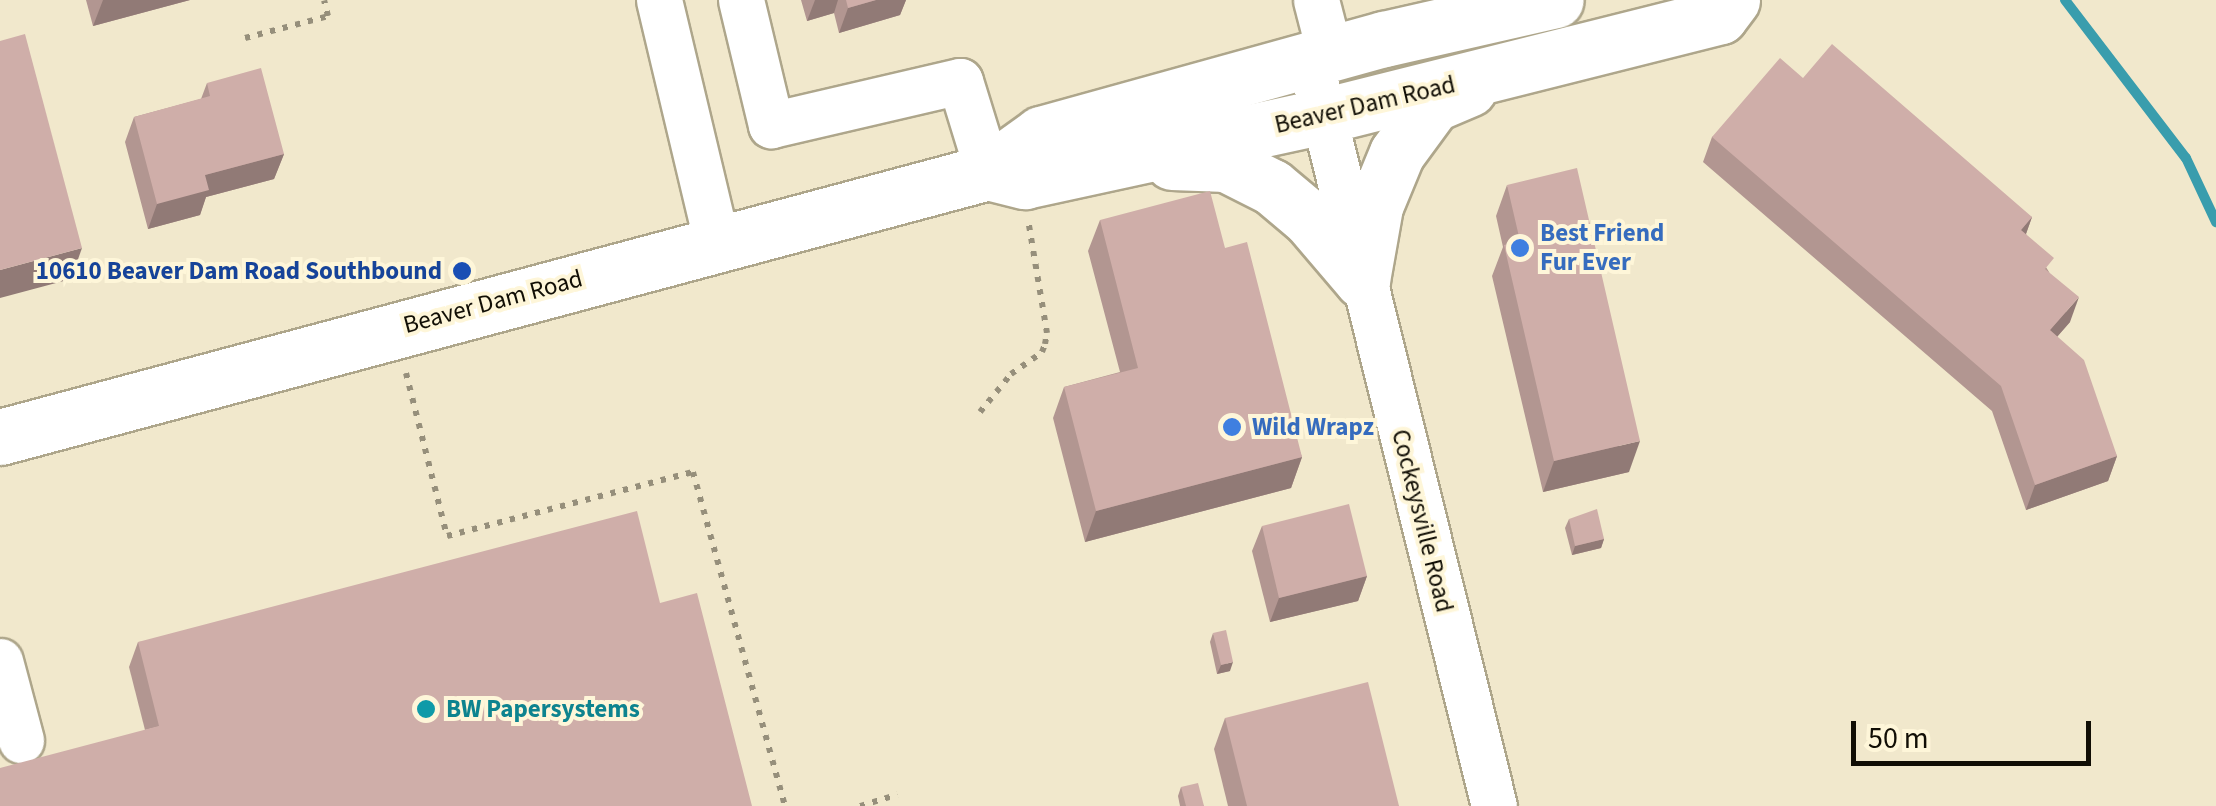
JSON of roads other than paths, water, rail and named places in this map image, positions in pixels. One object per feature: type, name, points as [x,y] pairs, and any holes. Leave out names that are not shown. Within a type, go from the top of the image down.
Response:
[{"type":"main road","name":"Beaver Dam Road","points":[[1008,190],[1041,134],[1320,57],[1556,0]]},
{"type":"main road","name":"Beaver Dam Road","points":[[0,437],[717,243],[1008,190],[1025,181],[1323,116],[1522,67],[1720,16],[1732,0]]},
{"type":"main road","points":[[1362,280],[1384,180],[1414,129],[1433,104],[1522,67]]},
{"type":"main road","points":[[1120,159],[1226,164],[1254,176],[1309,218],[1362,280]]},
{"type":"street","points":[[659,0],[717,243]]},
{"type":"street","points":[[741,0],[771,125],[960,81],[1008,190]]},
{"type":"street","name":"Cockeysville Road","points":[[1316,0],[1323,116],[1494,806]]},
{"type":"street","points":[[0,661],[21,740]]},
{"type":"waterway","points":[[2065,0],[2186,158],[2216,222]]},
{"type":"place","name":"Best Friend Fur Ever","points":[[1520,248]]},
{"type":"place","name":"10610 Beaver Dam Road Southbound","points":[[462,271]]},
{"type":"place","name":"Wild Wrapz","points":[[1232,427]]},
{"type":"place","name":"BW Papersystems","points":[[426,709]]}]
